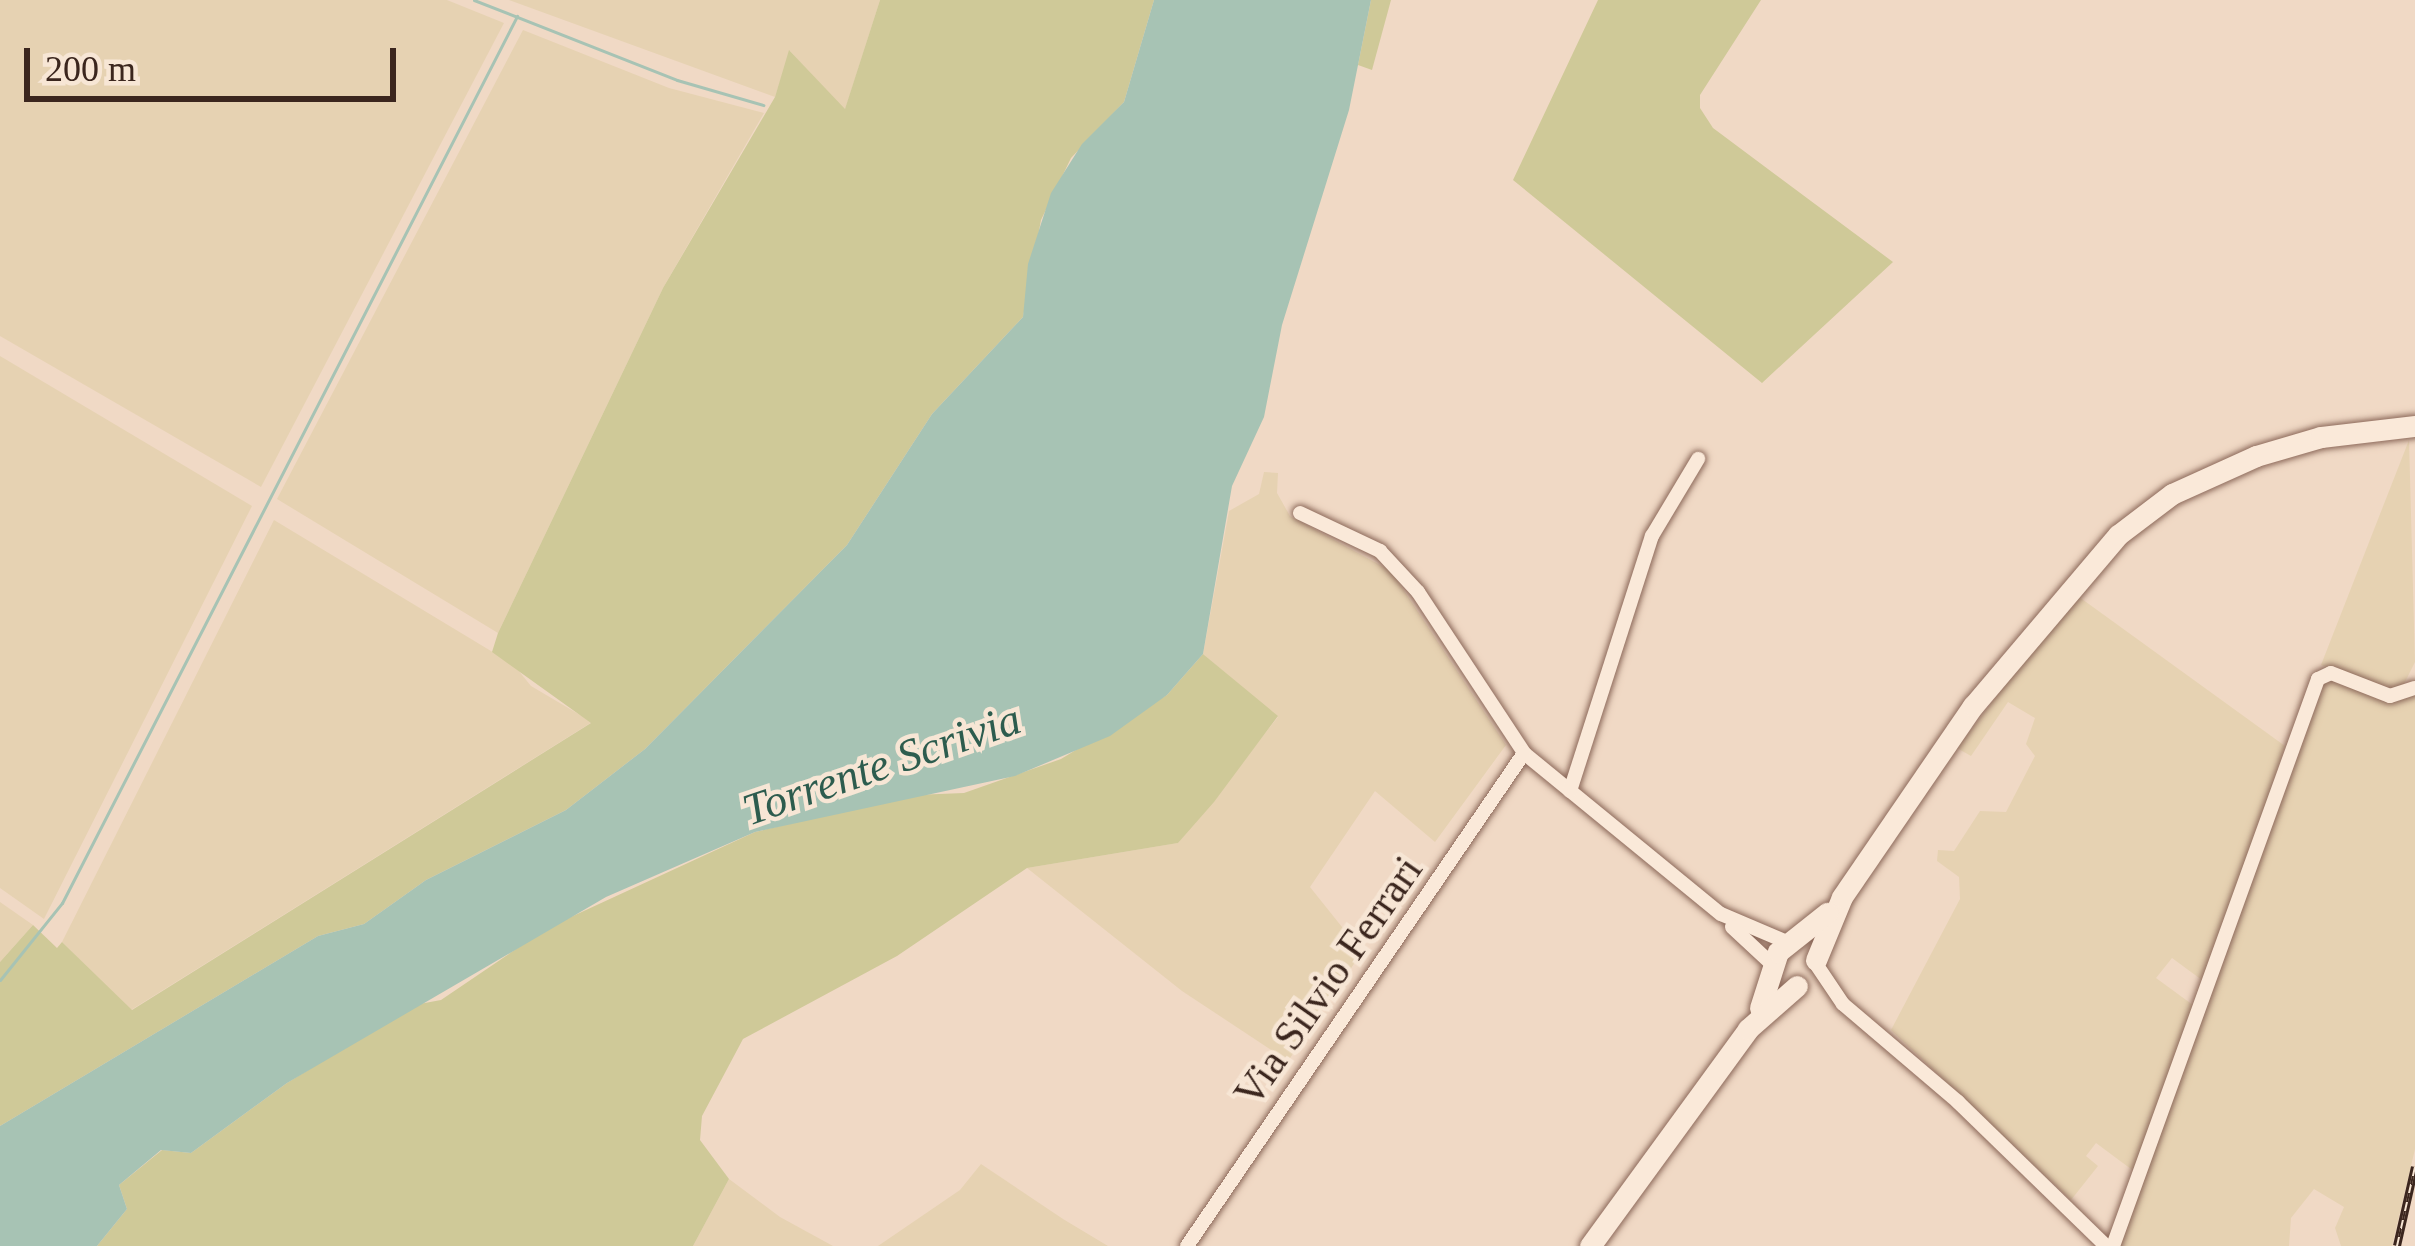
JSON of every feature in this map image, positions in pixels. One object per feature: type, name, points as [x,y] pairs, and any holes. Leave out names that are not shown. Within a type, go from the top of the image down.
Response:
[{"type":"main road","points":[[1590,1246],[1748,1029],[1778,952],[1795,944],[1843,897],[1973,706],[2058,598],[2144,513],[2201,477],[2321,437],[2415,426]]},
{"type":"main road","points":[[1748,1029],[1798,986],[1816,962],[1843,897]]},
{"type":"main road","points":[[1795,944],[1816,962]]},
{"type":"main road","points":[[1774,969],[1798,986]]},
{"type":"street","points":[[1570,791],[1652,536],[1699,459]]},
{"type":"street","points":[[1300,513],[1380,551],[1418,592],[1524,753],[1721,914],[1774,969]]},
{"type":"street","points":[[1816,962],[1843,1004],[1958,1102],[2110,1246],[2318,680],[2331,673],[2390,696],[2415,688]]},
{"type":"street","name":"Via Silvio Ferrari","points":[[1186,1246],[1524,753]]},
{"type":"street","points":[[1721,914],[1795,944]]},
{"type":"street","points":[[1798,986],[1843,1004]]},
{"type":"shaded area","points":[[0,0],[447,0],[504,23],[261,487],[0,336]]},
{"type":"shaded area","points":[[509,0],[880,0],[845,110],[790,51],[775,97]]},
{"type":"shaded area","points":[[880,0],[1154,0],[1124,102],[1071,158],[1041,220],[1023,317],[932,414],[847,545],[645,749],[566,810],[426,880],[364,924],[318,936],[0,1126],[0,962],[33,925],[57,948],[62,942],[132,1010],[591,723],[492,652],[498,633],[663,288],[775,97],[789,50],[845,109]]},
{"type":"shaded area","points":[[1371,0],[1391,0],[1372,70],[1358,65]]},
{"type":"shaded area","points":[[1598,0],[1761,0],[1700,95],[1700,108],[1713,128],[1893,262],[1762,383],[1513,180]]},
{"type":"shaded area","points":[[523,30],[669,88],[764,113],[663,288],[498,633],[277,499]]},
{"type":"shaded area","points":[[0,356],[252,506],[44,919],[0,888]]},
{"type":"shaded area","points":[[2409,440],[2415,662],[2402,688],[2415,694],[2415,1149],[2392,1246],[2341,1246],[2335,1228],[2344,1207],[2314,1189],[2291,1218],[2289,1246],[2120,1246],[2326,679],[2392,703],[2394,692],[2321,665]]},
{"type":"shaded area","points":[[1264,472],[1278,473],[1277,493],[1290,516],[1391,571],[1506,745],[1435,842],[1375,791],[1310,887],[1362,952],[1288,1061],[1182,991],[1027,868],[1178,843],[1278,717],[1203,654],[1229,511],[1259,494]]},
{"type":"shaded area","points":[[274,520],[514,665],[531,686],[592,722],[131,1010],[62,942]]},
{"type":"shaded area","points":[[2075,594],[2285,746],[2206,983],[2172,958],[2156,978],[2197,1008],[2135,1172],[2096,1143],[2086,1156],[2098,1166],[2071,1200],[1891,1030],[1960,899],[1959,877],[1937,861],[1938,850],[1954,851],[1980,811],[2006,812],[2035,756],[2026,744],[2035,718],[2008,702],[1971,756],[1957,748]]},
{"type":"shaded area","points":[[1203,654],[1278,716],[1214,802],[1178,843],[1027,868],[897,956],[743,1039],[702,1116],[700,1140],[729,1179],[693,1246],[97,1246],[127,1209],[119,1185],[162,1150],[191,1153],[287,1083],[414,1005],[441,1000],[547,928],[755,832],[914,795],[964,793],[1061,759],[1167,695]]},
{"type":"shaded area","points":[[0,902],[33,925],[0,962]]},
{"type":"shaded area","points":[[981,1164],[1108,1246],[878,1246],[960,1190]]},
{"type":"shaded area","points":[[729,1179],[780,1217],[833,1246],[693,1246]]},
{"type":"water","name":"Torrente Scrivia","points":[[1154,0],[1371,0],[1349,110],[1282,325],[1264,417],[1232,486],[1203,654],[1167,695],[1110,736],[1015,776],[755,832],[606,897],[287,1083],[191,1153],[161,1150],[119,1185],[127,1209],[97,1246],[0,1246],[0,1126],[318,936],[364,924],[426,880],[566,810],[645,749],[847,545],[932,414],[1023,317],[1028,264],[1051,193],[1082,144],[1124,102]]},
{"type":"waterway","points":[[474,0],[677,80],[763,105]]},
{"type":"waterway","points":[[0,980],[62,903],[517,16]]},
{"type":"railway","points":[[2397,1246],[2415,1167]]}]
